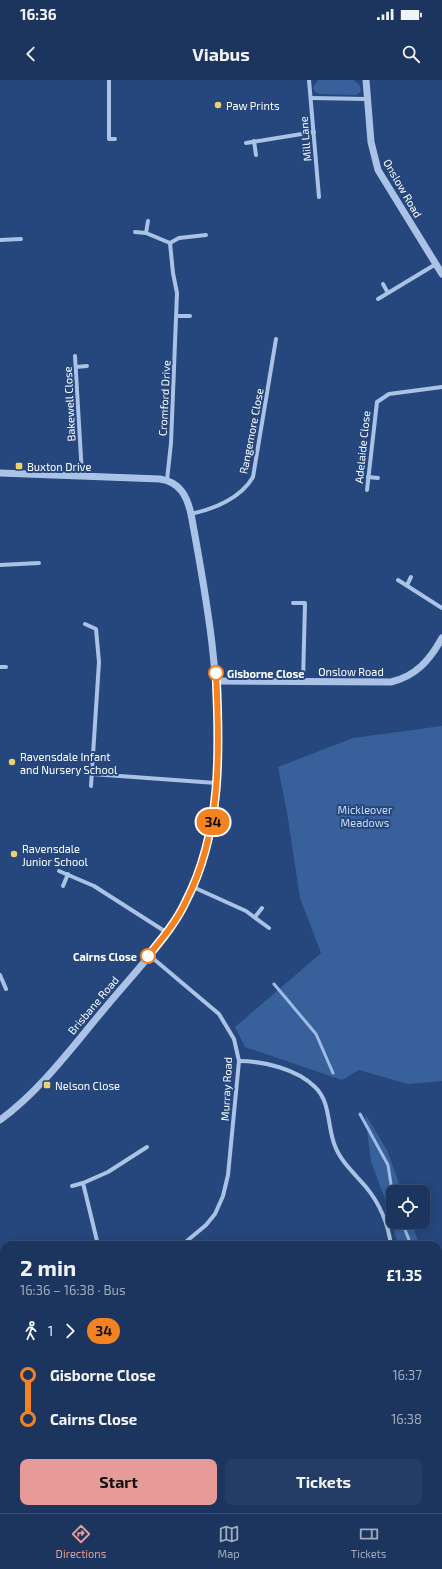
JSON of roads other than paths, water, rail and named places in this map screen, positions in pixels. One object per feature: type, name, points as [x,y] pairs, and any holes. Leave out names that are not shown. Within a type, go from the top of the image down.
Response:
[{"type":"street","points":[[109,80],[108,139],[115,139]]},
{"type":"street","name":"Mill Lane","points":[[309,80],[319,197]]},
{"type":"street","name":"Onslow Road","points":[[366,80],[371,147],[378,170],[442,274]]},
{"type":"street","points":[[311,98],[367,99]]},
{"type":"street","points":[[246,143],[314,132]]},
{"type":"street","points":[[254,141],[256,155]]},
{"type":"street","points":[[146,233],[148,221]]},
{"type":"street","points":[[135,232],[146,233],[170,243],[179,238],[206,235]]},
{"type":"street","points":[[0,240],[21,240]]},
{"type":"street","name":"Cromford Drive","points":[[167,480],[171,444],[177,316],[177,293],[173,274],[170,243]]},
{"type":"street","points":[[378,299],[436,264]]},
{"type":"street","points":[[383,284],[388,293]]},
{"type":"street","points":[[177,316],[190,316]]},
{"type":"street","name":"Rangemore Close","points":[[191,514],[202,512],[232,498],[243,490],[252,477],[276,339]]},
{"type":"street","name":"Bakewell Close","points":[[75,356],[82,475]]},
{"type":"street","points":[[76,367],[87,366]]},
{"type":"street","name":"Adelaide Close","points":[[367,490],[374,414],[379,399],[389,394],[442,387]]},
{"type":"street","points":[[0,472],[167,480],[176,485],[186,496],[191,514],[210,627],[216,681]]},
{"type":"street","points":[[368,477],[378,478]]},
{"type":"street","points":[[0,565],[39,563]]},
{"type":"street","points":[[407,585],[411,577]]},
{"type":"street","points":[[398,580],[442,608]]},
{"type":"street","points":[[293,603],[305,603],[303,682]]},
{"type":"street","points":[[85,624],[96,629],[98,662],[91,786]]},
{"type":"street","name":"Onslow Road","points":[[216,681],[383,683],[398,680],[419,669],[431,656],[442,638]]},
{"type":"street","points":[[0,667],[6,667]]},
{"type":"street","name":"Brisbane Road","points":[[0,1120],[42,1082],[149,955],[180,912],[193,887],[210,840],[216,782],[218,732],[216,681]]},
{"type":"street","points":[[92,774],[216,782]]},
{"type":"street","points":[[59,871],[94,886],[166,932]]},
{"type":"street","points":[[63,886],[68,874]]},
{"type":"street","points":[[193,887],[231,904],[255,917],[269,928]]},
{"type":"street","points":[[255,917],[262,908]]},
{"type":"street","name":"Murray Road","points":[[149,955],[219,1014],[234,1039],[239,1061],[228,1175],[223,1196],[215,1214],[206,1225],[187,1241]]},
{"type":"street","points":[[0,977],[6,989]]},
{"type":"street","points":[[239,1061],[263,1063],[295,1074],[309,1081],[320,1092],[324,1100],[335,1148],[344,1163],[376,1201],[386,1224],[390,1241]]},
{"type":"street","points":[[72,1186],[108,1172],[147,1147]]},
{"type":"street","points":[[83,1183],[97,1241]]},
{"type":"waterway","points":[[274,984],[316,1034],[333,1073]]},
{"type":"waterway","points":[[360,1114],[388,1165],[391,1185]]},
{"type":"waterway","points":[[405,1229],[409,1241]]},
{"type":"place","name":"Paw Prints","points":[[218,105]]},
{"type":"place","name":"Buxton Drive","points":[[19,466]]},
{"type":"place","name":"Gisborne Close","points":[[216,673]]},
{"type":"place","name":"Ravensdale Infant and Nursery School","points":[[12,762]]},
{"type":"place","name":"Ravensdale Junior School","points":[[14,854]]},
{"type":"place","name":"Cairns Close","points":[[148,956]]},
{"type":"place","name":"Nelson Close","points":[[47,1085]]},
{"type":"park label","name":"Mickleover Meadows","points":[[365,815]]}]
